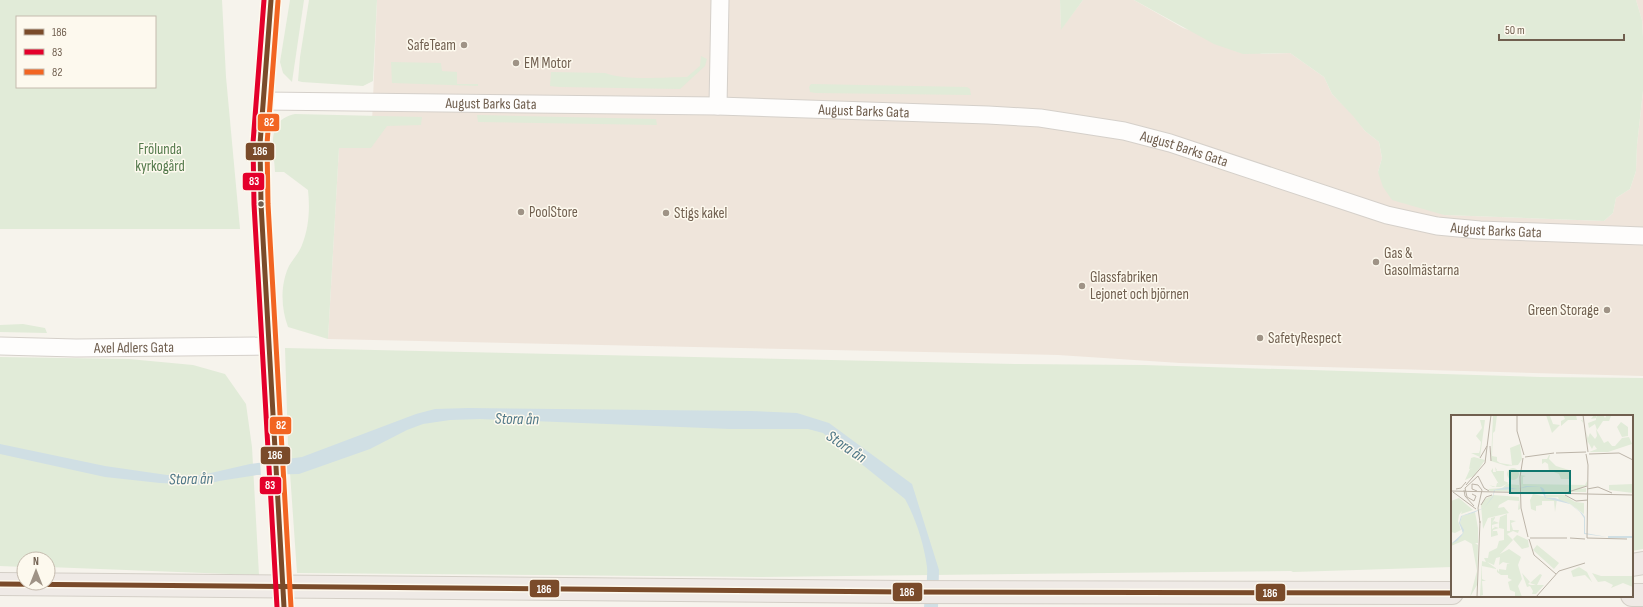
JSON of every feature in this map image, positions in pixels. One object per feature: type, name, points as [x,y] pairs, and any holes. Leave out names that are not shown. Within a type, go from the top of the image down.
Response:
[{"type":"highway","points":[[1633,565],[1643,563]]},
{"type":"highway","points":[[0,584],[905,592],[1451,593]]},
{"type":"highway","points":[[1370,593],[1451,584]]},
{"type":"street","points":[[271,0],[260,144],[261,196],[268,346],[284,607]]},
{"type":"street","points":[[718,106],[720,0]]},
{"type":"street","name":"August Barks Gata","points":[[263,101],[718,106],[995,115],[1048,119],[1124,131],[1170,143],[1387,215],[1437,226],[1480,230],[1643,236]]},
{"type":"street","name":"Axel Adlers Gata","points":[[0,346],[84,348],[268,346]]},
{"type":"shaded area","points":[[377,0],[1060,0],[1061,29],[1083,0],[1134,0],[1183,28],[1262,54],[1290,53],[1324,77],[1332,94],[1353,115],[1365,131],[1379,142],[1382,158],[1378,172],[1444,215],[1604,221],[1613,213],[1616,198],[1630,189],[1636,171],[1637,145],[1643,91],[1643,376],[1180,363],[1058,355],[328,339],[339,148],[371,148]]},
{"type":"shaded area","points":[[1636,0],[1643,0],[1643,37],[1642,20]]},
{"type":"green space","name":"Frölunda kyrkogård","points":[[0,0],[222,0],[226,77],[240,229],[0,229]]},
{"type":"green space","points":[[290,0],[304,0],[292,82],[283,73],[280,62]]},
{"type":"green space","points":[[309,0],[377,0],[373,81],[363,86],[298,81],[300,57]]},
{"type":"green space","points":[[1060,0],[1083,0],[1061,30]]},
{"type":"green space","points":[[1134,0],[1636,0],[1642,20],[1643,91],[1637,145],[1636,171],[1630,189],[1616,198],[1613,213],[1604,221],[1444,215],[1392,200],[1383,187],[1378,172],[1382,158],[1379,142],[1365,131],[1332,94],[1324,77],[1290,53],[1243,54],[1214,44]]},
{"type":"green space","points":[[701,56],[707,59],[705,66],[680,89],[550,86],[551,72],[605,73],[634,78],[687,77],[700,66]]},
{"type":"green space","points":[[391,62],[441,63],[442,71],[457,72],[457,84],[478,84],[478,86],[392,83]]},
{"type":"green space","points":[[811,84],[967,87],[970,89],[971,95],[815,93],[810,92],[809,87]]},
{"type":"green space","points":[[295,114],[422,117],[421,125],[387,126],[371,148],[339,148],[328,339],[288,327],[284,312],[282,296],[284,281],[289,266],[302,245],[306,232],[309,197],[308,190],[284,172],[275,172],[273,137],[279,122],[285,117]]},
{"type":"green space","points":[[477,115],[656,119],[657,125],[478,122]]},
{"type":"green space","points":[[23,324],[45,328],[47,333],[0,332],[0,325]]},
{"type":"green space","points":[[285,348],[1015,364],[1144,365],[1540,377],[1643,378],[1643,549],[1633,551],[1633,415],[1451,415],[1451,567],[1293,572],[759,577],[297,573],[288,444]]},
{"type":"green space","points":[[0,357],[129,359],[193,365],[225,374],[246,404],[252,447],[259,575],[56,567],[56,551],[16,551],[16,567],[0,566]]},
{"type":"water","name":"Stora ån","points":[[468,408],[751,411],[797,413],[829,423],[912,484],[939,570],[938,607],[924,607],[927,576],[926,558],[916,523],[905,499],[823,433],[808,429],[730,429],[480,419],[450,420],[423,424],[407,430],[370,449],[299,474],[257,475],[204,485],[160,483],[105,477],[0,454],[0,444],[105,466],[167,475],[202,475],[250,464],[302,457],[416,414],[435,409]]},
{"type":"pier","points":[[285,457],[286,476],[261,477],[260,461]]},
{"type":"transit line","name":"83","points":[[264,0],[253,143],[254,204],[277,607]]},
{"type":"transit line","name":"186","points":[[271,0],[260,144],[261,204],[284,607]]},
{"type":"transit line","name":"82","points":[[278,1],[267,144],[268,204],[291,607]]},
{"type":"transit line","name":"186","points":[[0,584],[905,592],[1451,593]]},
{"type":"place","name":"SafeTeam","points":[[464,45]]},
{"type":"place","name":"EM Motor","points":[[516,63]]},
{"type":"place","name":"PoolStore","points":[[521,212]]},
{"type":"place","name":"Stigs kakel","points":[[666,213]]},
{"type":"place","name":"Gas & Gasolmästarna","points":[[1376,262]]},
{"type":"place","name":"Glassfabriken Lejonet och björnen","points":[[1082,286]]},
{"type":"place","name":"Green Storage","points":[[1607,310]]},
{"type":"place","name":"SafetyRespect","points":[[1260,338]]}]
